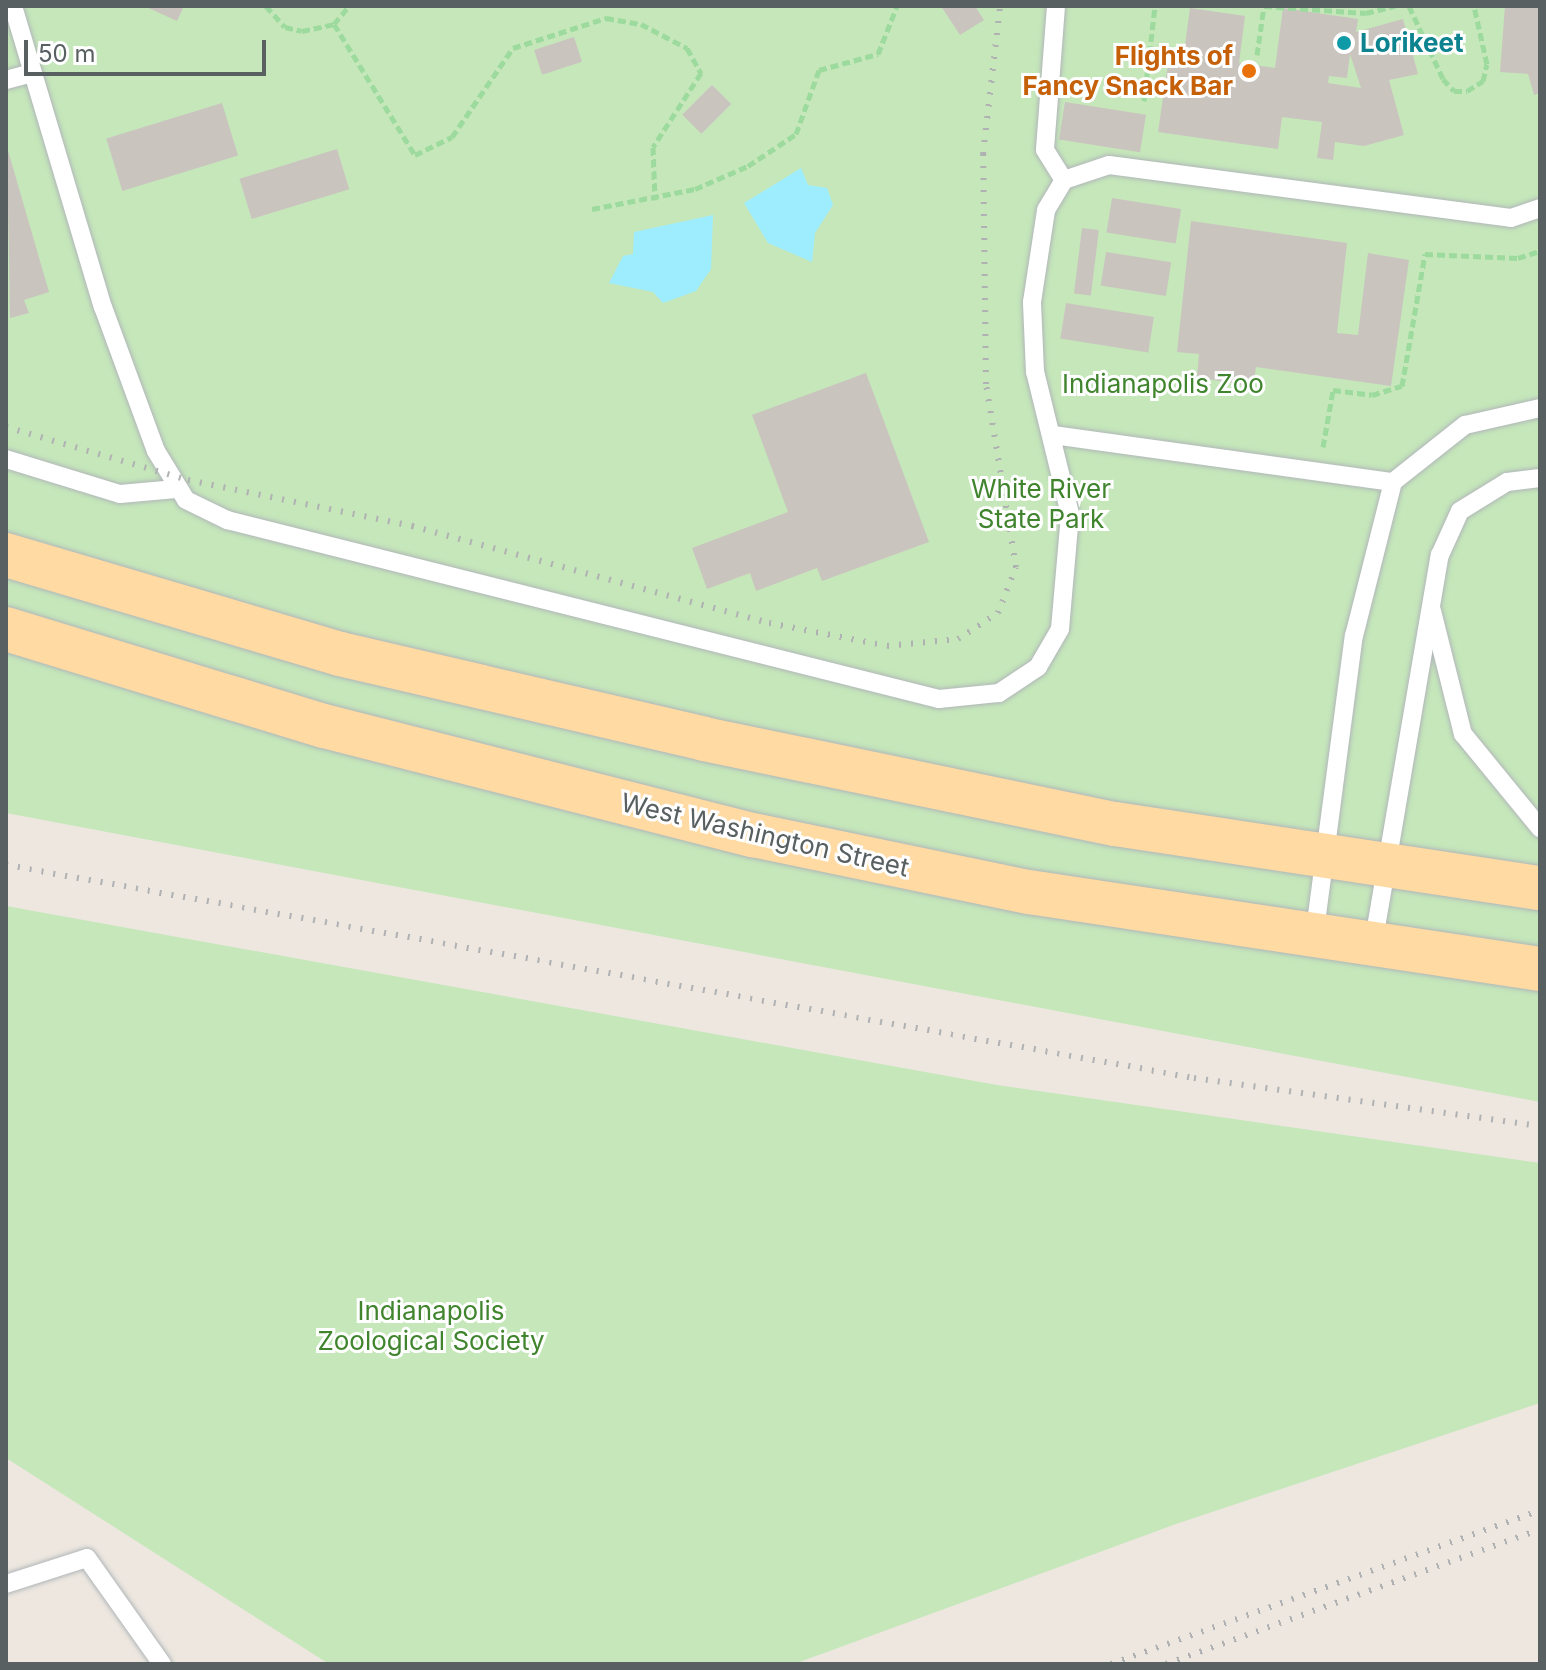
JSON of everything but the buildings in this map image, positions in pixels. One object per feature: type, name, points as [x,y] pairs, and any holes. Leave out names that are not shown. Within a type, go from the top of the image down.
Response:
[{"type":"main road","points":[[6,555],[340,654],[982,800],[1383,869],[1540,888]]},
{"type":"main road","name":"West Washington Street","points":[[6,629],[324,726],[753,835],[1029,892],[1373,948],[1540,969]]},
{"type":"lane","points":[[13,6],[103,307],[176,489]]},
{"type":"lane","points":[[1056,6],[1045,150],[1064,180]]},
{"type":"lane","points":[[6,80],[32,73]]},
{"type":"lane","points":[[6,459],[120,494],[176,489],[227,520],[939,699],[999,693],[1038,667],[1060,629],[1070,514],[1053,435],[1035,372],[1032,302],[1046,210],[1064,180],[1109,165],[1511,218],[1540,208]]},
{"type":"lane","points":[[1314,939],[1354,636],[1393,482],[1465,425],[1540,408]]},
{"type":"lane","points":[[1053,435],[1393,482]]},
{"type":"lane","points":[[1373,948],[1383,869],[1429,599],[1460,511],[1507,482],[1540,478]]},
{"type":"lane","points":[[1429,599],[1463,734],[1540,828]]},
{"type":"lane","points":[[6,1584],[87,1558],[162,1664]]},
{"type":"path","points":[[266,6],[285,27],[302,31],[334,24],[349,6]]},
{"type":"path","points":[[592,209],[655,200],[748,166],[796,134],[810,78],[878,54],[897,6]]},
{"type":"path","points":[[1144,101],[1155,6]]},
{"type":"path","points":[[1257,55],[1264,6],[1366,13],[1395,6]]},
{"type":"path","points":[[1409,6],[1454,91],[1483,81],[1487,64],[1474,6]]},
{"type":"path","points":[[334,24],[408,152],[440,147],[513,48],[606,18],[641,24],[687,48],[701,73],[653,147],[655,200]]},
{"type":"path","points":[[1310,445],[1326,447],[1333,390],[1372,395],[1402,386],[1425,254],[1518,258],[1540,251]]},
{"type":"green space","name":"Indianapolis Zoo","points":[[6,6],[1540,6],[1540,1102],[6,813]]},
{"type":"green space","name":"Indianapolis Zoological Society","points":[[6,906],[997,1085],[1540,1163],[1540,1403],[1176,1524],[794,1664],[329,1664],[6,1458]]},
{"type":"water","points":[[801,168],[808,185],[827,188],[833,205],[815,233],[812,262],[768,243],[744,203]]},
{"type":"water","points":[[713,215],[711,269],[696,291],[663,303],[653,292],[609,283],[623,256],[633,254],[634,232]]},
{"type":"railway","points":[[6,427],[188,480],[412,526],[769,623],[887,646],[958,639],[998,613],[1016,567],[986,384],[983,154],[1000,6]]},
{"type":"railway","points":[[6,865],[1194,1078],[1540,1126]]},
{"type":"railway","points":[[1111,1664],[1540,1510]]},
{"type":"railway","points":[[1166,1664],[1540,1529]]},
{"type":"place","name":"Lorikeet","points":[[1344,43]]},
{"type":"place","name":"Flights of Fancy Snack Bar","points":[[1249,71]]},
{"type":"park label","name":"White River State Park","points":[[1041,504]]}]
